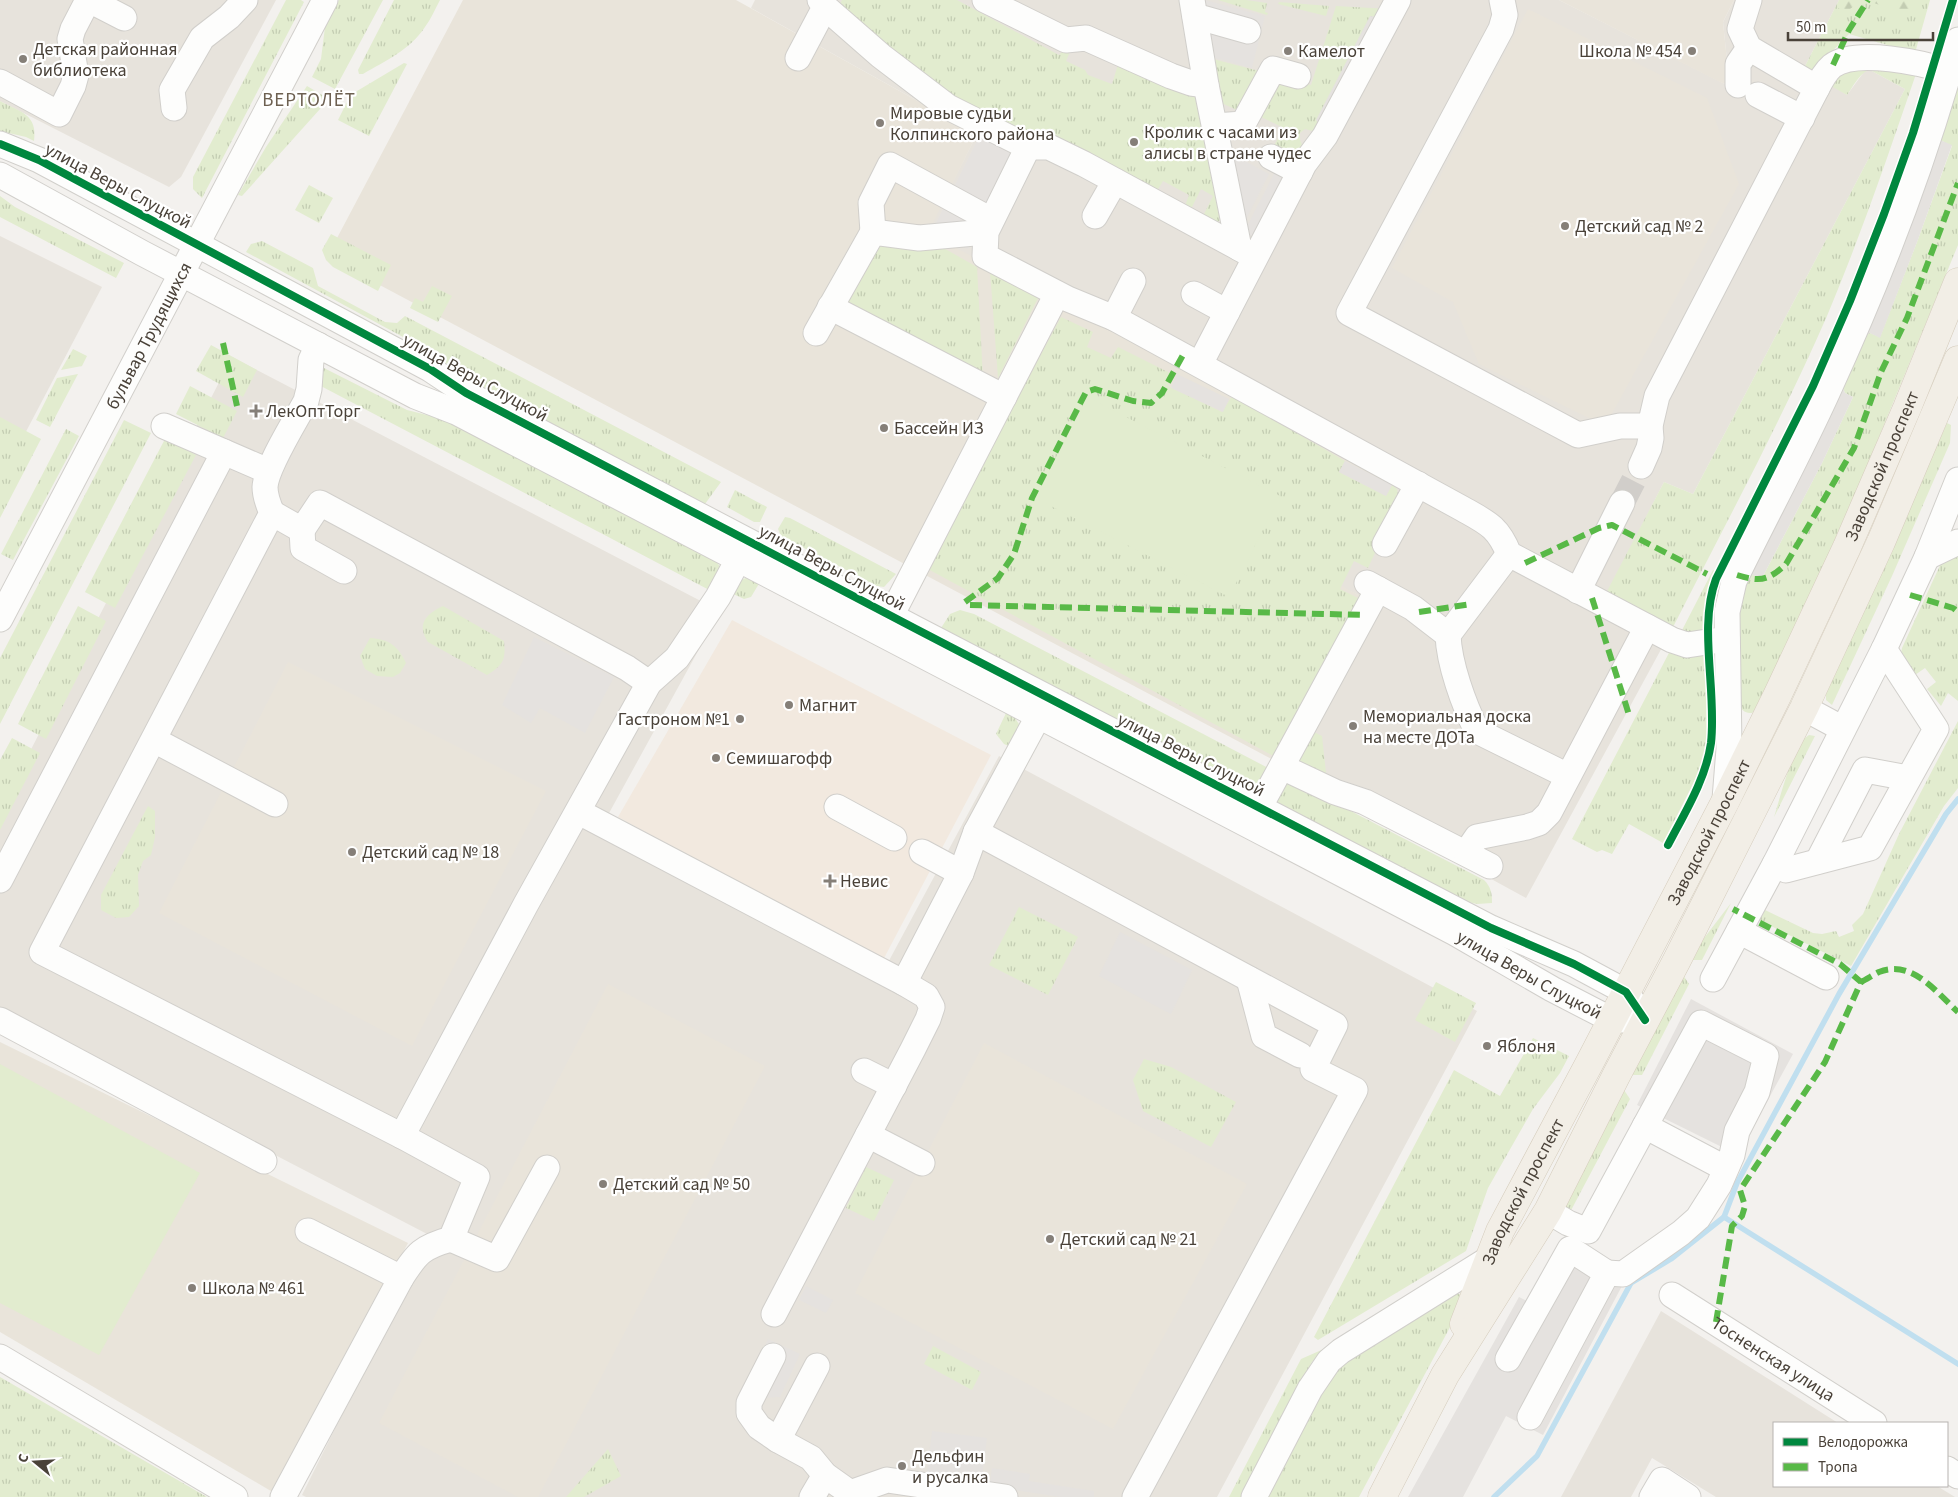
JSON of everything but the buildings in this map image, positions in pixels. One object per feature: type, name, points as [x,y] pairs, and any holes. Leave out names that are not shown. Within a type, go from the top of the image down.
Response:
[{"type":"main road","name":"Заводской проспект","points":[[1446,1375],[1500,1231],[1725,802],[1847,547],[1907,408],[1958,282]]},
{"type":"main road","name":"Заводской проспект","points":[[1382,1497],[1446,1375],[1548,1211],[1677,960],[1804,708],[1958,365]]},
{"type":"street","points":[[0,82],[59,114],[73,86],[76,75],[70,39],[73,28],[88,0],[124,18]]},
{"type":"street","points":[[174,108],[172,90],[202,38],[229,17],[245,0]]},
{"type":"street","name":"бульвар Трудящихся","points":[[0,619],[8,586],[181,274],[325,0]]},
{"type":"street","points":[[985,0],[1066,40],[1086,38],[1171,76],[1191,83],[1206,84]]},
{"type":"street","points":[[1200,364],[1227,312],[1247,253],[1325,136],[1398,0]]},
{"type":"street","points":[[1502,0],[1505,15],[1502,29],[1349,313],[1578,435],[1620,426],[1650,426]]},
{"type":"street","points":[[1749,0],[1740,29],[1749,48],[1817,88]]},
{"type":"street","points":[[798,58],[822,4],[881,56],[948,107],[1028,147],[1049,147],[1247,253]]},
{"type":"street","points":[[1194,8],[1206,84],[1215,126],[1247,253]]},
{"type":"street","points":[[1194,8],[1248,31]]},
{"type":"street","points":[[1725,802],[1729,750],[1727,612],[1734,581],[1828,391],[1866,303],[1908,194],[1950,72],[1958,40]]},
{"type":"street","points":[[1749,48],[1738,64],[1748,90],[1802,118]]},
{"type":"street","points":[[1641,466],[1649,448],[1651,438],[1650,426],[1657,396],[1825,74],[1834,65],[1860,59],[1889,59],[1924,64],[1950,72]]},
{"type":"street","points":[[1215,126],[1243,124],[1273,69],[1298,76]]},
{"type":"street","name":"улица Веры Слуцкой","points":[[0,144],[38,160],[430,369],[466,393],[744,550],[1254,817],[1552,989],[1612,1020],[1645,1020]]},
{"type":"street","points":[[1028,147],[988,226],[985,256],[1057,294],[1114,318],[1418,484],[1492,527],[1502,539],[1508,554],[1672,640],[1687,645],[1727,639]]},
{"type":"street","points":[[1271,157],[1300,172]]},
{"type":"street","points":[[816,333],[873,232],[871,203],[890,165],[988,226]]},
{"type":"street","name":"улица Веры Слуцкой","points":[[0,175],[181,274],[415,396],[456,412],[744,550],[891,616],[1044,707]]},
{"type":"street","points":[[1095,216],[1115,181]]},
{"type":"street","points":[[873,232],[919,238],[988,226]]},
{"type":"street","points":[[1114,318],[1133,281]]},
{"type":"street","points":[[891,616],[1057,294]]},
{"type":"street","points":[[1194,294],[1227,312]]},
{"type":"street","points":[[830,307],[1004,397]]},
{"type":"street","points":[[302,530],[272,513],[266,500],[265,486],[268,471],[306,401],[309,389],[311,360],[318,345]]},
{"type":"street","points":[[164,426],[268,471]]},
{"type":"street","points":[[0,880],[224,452]]},
{"type":"street","points":[[1713,979],[1775,864],[1884,649],[1927,557],[1958,480]]},
{"type":"street","points":[[1385,544],[1418,484]]},
{"type":"street","points":[[344,571],[303,548],[302,530],[320,502],[627,668],[649,683]]},
{"type":"street","points":[[1578,591],[1622,504]]},
{"type":"street","points":[[272,513],[42,952],[477,1176],[451,1239]]},
{"type":"street","points":[[1927,557],[1958,542]]},
{"type":"street","points":[[402,1136],[526,904],[579,812],[649,683],[677,658],[718,596],[744,550]]},
{"type":"street","points":[[1508,554],[1448,635],[1449,652],[1470,719],[1477,731],[1568,776]]},
{"type":"street","points":[[1254,817],[1282,767],[1373,586],[1419,612],[1448,635]]},
{"type":"street","points":[[1466,853],[1477,838],[1539,823],[1549,813],[1647,627]]},
{"type":"street","points":[[1775,864],[1786,870],[1870,848],[1936,729],[1884,649]]},
{"type":"street","points":[[904,983],[960,873],[976,832],[1044,707]]},
{"type":"street","points":[[1804,708],[1843,729]]},
{"type":"street","points":[[154,740],[275,804]]},
{"type":"street","points":[[1282,767],[1334,792],[1365,802],[1490,866]]},
{"type":"street","points":[[1818,861],[1865,770],[1908,778]]},
{"type":"street","points":[[837,807],[894,838]]},
{"type":"street","points":[[579,812],[904,983],[926,996],[932,1007],[928,1019],[894,1086],[774,1314]]},
{"type":"street","name":"улица Веры Слуцкой","points":[[1254,817],[1491,928],[1574,964],[1626,992],[1645,1020]]},
{"type":"street","points":[[976,832],[1335,1025],[1313,1069],[1355,1090],[1135,1497]]},
{"type":"street","points":[[922,852],[960,873]]},
{"type":"street","points":[[1739,931],[1826,977]]},
{"type":"street","points":[[1249,979],[1264,1036],[1300,1055]]},
{"type":"street","points":[[0,1020],[264,1160]]},
{"type":"street","points":[[1508,1359],[1570,1249],[1608,1274],[1623,1274],[1681,1234],[1698,1218],[1719,1185],[1732,1155],[1736,1131],[1757,1092],[1766,1056],[1702,1023],[1588,1231],[1568,1223],[1548,1211]]},
{"type":"street","points":[[864,1071],[894,1086]]},
{"type":"street","points":[[1645,1126],[1717,1164]]},
{"type":"street","points":[[868,1135],[922,1163]]},
{"type":"street","points":[[284,1497],[413,1258],[430,1245],[451,1239],[497,1259],[547,1168]]},
{"type":"street","points":[[308,1231],[401,1278]]},
{"type":"street","points":[[1254,1497],[1310,1389],[1329,1361],[1341,1351],[1488,1260]]},
{"type":"street","points":[[1530,1416],[1608,1274]]},
{"type":"street","name":"Тосненская улица","points":[[1672,1295],[1872,1422]]},
{"type":"street","points":[[773,1356],[749,1402],[748,1413],[759,1427],[811,1458],[825,1475],[853,1495],[887,1480],[974,1495],[1005,1497]]},
{"type":"street","points":[[0,1357],[236,1497]]},
{"type":"street","points":[[778,1440],[816,1366]]},
{"type":"street","points":[[812,1497],[825,1475]]},
{"type":"street","points":[[1652,1497],[1662,1480],[1688,1497]]},
{"type":"shaded area","points":[[0,0],[276,0],[181,177],[169,187],[0,101]]},
{"type":"shaded area","points":[[463,0],[736,0],[977,134],[928,233],[1396,482],[1340,585],[1364,598],[1277,762],[327,257]]},
{"type":"shaded area","points":[[755,0],[1559,0],[1725,84],[1729,80],[1723,22],[1734,0],[1839,0],[1805,66],[1847,95],[1865,71],[1870,70],[1905,89],[1693,494],[1664,482],[1638,533],[1671,631],[1526,898],[1277,762],[1364,598],[1340,586],[927,233],[977,134],[751,8]]},
{"type":"shaded area","points":[[1205,0],[1265,16],[1252,68],[1215,58]]},
{"type":"shaded area","name":"Школа № 454","points":[[1559,0],[1734,0],[1723,22],[1729,80],[1725,84],[1718,81]]},
{"type":"shaded area","name":"Детский сад № 2","points":[[1528,9],[1707,98],[1739,184],[1605,426],[1479,364],[1453,302],[1392,268]]},
{"type":"shaded area","points":[[1370,16],[1385,18],[1323,129],[1316,120]]},
{"type":"shaded area","points":[[981,133],[1017,151],[968,249],[932,231]]},
{"type":"shaded area","points":[[1940,140],[1952,145],[1880,338],[1870,333],[1864,335]]},
{"type":"shaded area","points":[[1232,154],[1269,174],[1242,227]]},
{"type":"shaded area","points":[[1276,170],[1287,175],[1254,237],[1244,232]]},
{"type":"shaded area","points":[[0,236],[102,287],[0,481]]},
{"type":"shaded area","points":[[232,357],[720,611],[597,835],[877,983],[999,756],[1477,1011],[1217,1497],[306,1497],[302,1495],[431,1236],[0,1012],[0,810]]},
{"type":"shaded area","points":[[1177,374],[1229,399],[1223,412],[1171,388]]},
{"type":"shaded area","points":[[1842,386],[1845,393],[1853,397],[1822,463],[1762,578],[1750,574]]},
{"type":"shaded area","points":[[1345,461],[1392,485],[1386,496],[1339,472]]},
{"type":"shaded area","points":[[732,620],[991,755],[882,962],[618,817]]},
{"type":"shaded area","points":[[534,637],[614,677],[585,733],[540,708],[531,723],[502,705]]},
{"type":"shaded area","name":"Детский сад № 18","points":[[288,662],[546,791],[412,1046],[159,913]]},
{"type":"shaded area","points":[[1120,932],[1192,970],[1171,1014],[1099,976]]},
{"type":"shaded area","name":"Детский сад № 50","points":[[608,984],[765,1066],[538,1497],[518,1497],[379,1423]]},
{"type":"shaded area","points":[[1691,999],[1793,1054],[1738,1155],[1637,1105]]},
{"type":"shaded area","name":"Школа № 461","points":[[0,1042],[408,1243],[276,1494],[0,1332]]},
{"type":"shaded area","name":"Детский сад № 21","points":[[984,1043],[1247,1184],[1113,1429],[855,1293]]},
{"type":"shaded area","points":[[1565,1236],[1616,1270],[1623,1284],[1543,1435],[1506,1416],[1463,1497],[1408,1497],[1519,1297],[1527,1301]]},
{"type":"shaded area","points":[[806,1286],[833,1300],[826,1313],[799,1300]]},
{"type":"shaded area","points":[[1661,1311],[1836,1422],[1773,1422],[1773,1487],[1939,1487],[1955,1497],[1716,1497],[1652,1458],[1631,1497],[1561,1497]]},
{"type":"shaded area","points":[[768,1339],[800,1354],[780,1397],[764,1398],[743,1418],[735,1409]]},
{"type":"shaded area","points":[[932,1431],[987,1438],[981,1486],[967,1484],[967,1477],[927,1472]]},
{"type":"shaded area","points":[[992,1468],[1030,1474],[1029,1481],[1094,1491],[1094,1497],[1060,1497],[989,1486]]},
{"type":"green space","points":[[286,0],[301,0],[304,2],[202,198],[193,189],[193,177]]},
{"type":"green space","points":[[339,0],[383,0],[335,89],[312,77],[321,59],[325,27]]},
{"type":"green space","points":[[394,0],[440,0],[427,24],[405,49],[363,74],[359,74],[358,70]]},
{"type":"green space","points":[[842,0],[957,0],[1059,55],[1068,45],[1072,47],[1066,61],[1085,70],[1088,75],[1112,84],[1120,58],[1197,94],[1221,217],[1219,221],[1203,216],[1213,196],[1201,189],[1191,209],[1185,206],[1189,195],[1163,181],[1157,191],[1050,134],[1041,143],[931,86],[838,8]]},
{"type":"green space","points":[[1218,0],[1246,0],[1267,3],[1265,12],[1268,13],[1267,15]]},
{"type":"green space","points":[[1839,0],[1930,0],[1915,53],[1849,34],[1813,71],[1805,66]]},
{"type":"green space","points":[[1841,0],[1917,0],[1910,9],[1902,14],[1867,2],[1858,4],[1845,13],[1837,7]]},
{"type":"green space","points":[[1279,2],[1329,6],[1326,16],[1278,4]]},
{"type":"green space","points":[[1336,6],[1389,9],[1323,129],[1320,133],[1305,129],[1300,133],[1300,140],[1304,149],[1298,159],[1272,149],[1284,128],[1255,114],[1281,75],[1311,85]]},
{"type":"green space","points":[[1213,59],[1263,72],[1246,114],[1219,102]]},
{"type":"green space","points":[[404,63],[407,64],[369,136],[338,120],[347,102],[357,91]]},
{"type":"green space","points":[[1836,69],[1917,71],[1863,225],[1827,316],[1771,435],[1671,631],[1605,595],[1664,482],[1693,494],[1905,89],[1870,70],[1860,77],[1847,95],[1824,82]]},
{"type":"green space","points":[[1958,78],[1958,245],[1829,553],[1756,709],[1752,713],[1746,712],[1740,706],[1737,626],[1740,598],[1750,574],[1762,578],[1822,463],[1853,397],[1845,393],[1842,386],[1864,335],[1870,333],[1880,337],[1952,146],[1940,140]]},
{"type":"green space","points":[[307,86],[329,99],[242,196],[238,195],[266,147]]},
{"type":"green space","points":[[0,101],[21,111],[30,119],[35,132],[34,141],[26,137],[0,131]]},
{"type":"green space","points":[[309,185],[333,198],[319,223],[295,210]]},
{"type":"green space","points":[[0,196],[15,207],[124,263],[116,278],[0,217]]},
{"type":"green space","points":[[331,234],[391,265],[378,291],[333,267],[326,260],[322,250]]},
{"type":"green space","points":[[876,237],[933,242],[977,267],[983,378],[841,303]]},
{"type":"green space","points":[[262,241],[313,268],[318,286],[385,322],[397,323],[405,316],[721,482],[705,504],[474,383],[427,350],[246,252],[251,244]]},
{"type":"green space","points":[[990,271],[1038,298],[998,378]]},
{"type":"green space","points":[[432,286],[452,296],[438,322],[410,308],[415,298],[423,302]]},
{"type":"green space","points":[[1061,317],[1093,332],[1087,347],[1111,358],[1118,347],[1172,374],[1168,386],[1222,412],[1232,396],[1345,461],[1339,472],[1386,496],[1392,485],[1397,489],[1399,501],[1368,568],[1354,561],[1340,589],[1366,602],[1281,760],[926,568]]},
{"type":"green space","points":[[211,345],[257,370],[243,397],[196,371]]},
{"type":"green space","points":[[73,349],[87,356],[82,366],[61,370]]},
{"type":"green space","points":[[318,365],[407,410],[447,420],[716,561],[721,568],[713,592],[317,384]]},
{"type":"green space","points":[[78,374],[50,427],[36,420],[57,378]]},
{"type":"green space","points":[[190,386],[237,411],[223,438],[176,414]]},
{"type":"green space","points":[[1087,397],[1280,496],[1229,597],[1035,498]]},
{"type":"green space","points":[[0,417],[41,439],[0,518]]},
{"type":"green space","points":[[124,420],[151,433],[0,724],[0,658]]},
{"type":"green space","points":[[1947,423],[1951,425],[1950,443],[1892,576],[1832,705],[1826,700],[1826,692]]},
{"type":"green space","points":[[66,429],[79,436],[13,560],[1,554]]},
{"type":"green space","points":[[165,439],[196,455],[115,608],[85,592]]},
{"type":"green space","points":[[735,490],[767,507],[760,522],[754,522],[727,507]]},
{"type":"green space","points":[[785,517],[896,574],[884,587],[877,586],[781,536],[778,529]]},
{"type":"green space","points":[[1958,553],[1958,701],[1948,693],[1941,706],[1927,689],[1936,682],[1925,668],[1915,675],[1901,653],[1942,561]]},
{"type":"green space","points":[[1713,570],[1715,571],[1709,586],[1706,602],[1705,635],[1679,636]]},
{"type":"green space","points":[[748,577],[760,582],[751,597],[744,599],[729,592],[741,580]]},
{"type":"green space","points":[[78,606],[106,621],[46,739],[18,724]]},
{"type":"green space","points":[[443,606],[504,641],[504,657],[497,668],[487,675],[428,642],[423,630],[425,620],[432,612]]},
{"type":"green space","points":[[960,610],[974,614],[1272,770],[1255,792],[941,628],[950,614]]},
{"type":"green space","points":[[370,638],[388,642],[400,652],[406,663],[400,673],[393,677],[377,676],[365,669],[360,656]]},
{"type":"green space","points":[[1671,649],[1705,651],[1707,744],[1698,774],[1663,843],[1629,824],[1612,854],[1602,850],[1597,852],[1572,839]]},
{"type":"green space","points":[[1007,711],[1019,724],[1013,748],[1004,744],[996,734]]},
{"type":"green space","points":[[1958,721],[1958,788],[1944,806],[1851,966],[1757,919],[1763,909],[1813,933],[1822,934],[1836,931],[1839,937],[1854,931],[1852,925],[1863,914],[1899,834]]},
{"type":"green space","points":[[1310,730],[1322,736],[1326,773],[1324,780],[1294,765]]},
{"type":"green space","points":[[1809,735],[1815,736],[1774,817],[1792,760],[1803,740]]},
{"type":"green space","points":[[12,738],[40,753],[0,830],[0,760]]},
{"type":"green space","points":[[1287,778],[1484,880],[1491,890],[1492,903],[1477,904],[1468,902],[1278,803],[1277,799]]},
{"type":"green space","points":[[148,806],[155,811],[155,837],[151,855],[143,861],[138,875],[139,906],[129,917],[116,918],[101,910],[101,895]]},
{"type":"green space","points":[[1731,903],[1702,960],[1691,960],[1698,946]]},
{"type":"green space","points":[[1019,907],[1078,937],[1048,995],[989,965]]},
{"type":"green space","points":[[1683,975],[1689,984],[1642,1075],[1632,1075]]},
{"type":"green space","points":[[1436,982],[1476,1003],[1455,1042],[1415,1020]]},
{"type":"green space","points":[[1533,1038],[1569,1056],[1560,1073],[1533,1109],[1488,1188],[1466,1251],[1318,1340],[1314,1337],[1454,1070],[1500,1096]]},
{"type":"green space","points":[[1144,1059],[1171,1067],[1236,1102],[1211,1147],[1143,1111],[1133,1080]]},
{"type":"green space","points":[[0,1064],[200,1173],[99,1355],[0,1303]]},
{"type":"green space","points":[[1624,1090],[1630,1099],[1568,1216],[1562,1209]]},
{"type":"green space","points":[[866,1167],[894,1180],[874,1221],[846,1208]]},
{"type":"green space","points":[[1457,1293],[1462,1295],[1463,1303],[1359,1497],[1266,1497],[1325,1383],[1344,1364]]},
{"type":"green space","points":[[933,1346],[981,1372],[972,1390],[924,1364]]},
{"type":"green space","points":[[1326,1348],[1312,1362],[1242,1497],[1229,1497],[1301,1359]]},
{"type":"green space","points":[[0,1377],[207,1497],[0,1497]]},
{"type":"green space","points":[[608,1449],[621,1476],[584,1497],[566,1497]]},
{"type":"waterway","points":[[1494,1497],[1537,1456],[1631,1283],[1671,1259],[1724,1217],[1737,1183],[1839,994],[1946,814],[1958,799]]},
{"type":"waterway","points":[[1724,1217],[1958,1364]]},
{"type":"tunnel","points":[[1622,503],[1641,466]]},
{"type":"marked path","points":[[1833,65],[1849,30],[1868,0]]},
{"type":"marked path","points":[[1737,575],[1752,579],[1769,577],[1786,564],[1854,448],[1881,372],[1907,318],[1958,183]]},
{"type":"marked path","points":[[223,343],[237,406]]},
{"type":"marked path","points":[[965,602],[998,578],[1014,554],[1032,498],[1086,392],[1095,389],[1133,401],[1151,403],[1162,393],[1183,355]]},
{"type":"marked path","points":[[1525,563],[1599,528],[1612,525],[1707,574]]},
{"type":"marked path","points":[[1910,595],[1953,608],[1958,612]]},
{"type":"marked path","points":[[1592,598],[1630,718]]},
{"type":"marked path","points":[[1419,612],[1471,604]]},
{"type":"marked path","points":[[970,605],[1365,615]]},
{"type":"marked path","points":[[1716,1322],[1732,1226],[1742,1216],[1745,1206],[1740,1190],[1825,1062],[1861,982],[1840,964],[1733,909]]},
{"type":"marked path","points":[[1861,982],[1879,972],[1891,969],[1902,970],[1923,980],[1958,1012]]},
{"type":"cycle path","points":[[1668,845],[1699,783],[1711,743],[1712,702],[1708,618],[1716,579],[1813,386],[1850,301],[1913,133],[1953,0]]},
{"type":"cycle path","points":[[0,144],[39,160],[430,369],[466,393],[916,629],[1491,928],[1574,964],[1626,992],[1645,1020]]},
{"type":"place","name":"Камелот","points":[[1288,51]]},
{"type":"place","name":"Школа № 454","points":[[1692,51]]},
{"type":"place","name":"Детская районная библиотека","points":[[23,59]]},
{"type":"place","name":"Мировые судьи Колпинского района","points":[[880,123]]},
{"type":"place","name":"Кролик с часами из алисы в стране чудес","points":[[1134,142]]},
{"type":"place","name":"Детский сад № 2","points":[[1565,226]]},
{"type":"place","name":"ЛекОптТорг","points":[[256,411]]},
{"type":"place","name":"Бассейн ИЗ","points":[[884,428]]},
{"type":"place","name":"Магнит","points":[[789,705]]},
{"type":"place","name":"Гастроном №1","points":[[740,719]]},
{"type":"place","name":"Мемориальная доска на месте ДОТа","points":[[1353,726]]},
{"type":"place","name":"Семишагофф","points":[[716,758]]},
{"type":"place","name":"Детский сад № 18","points":[[352,852]]},
{"type":"place","name":"Невис","points":[[830,881]]},
{"type":"place","name":"Яблоня","points":[[1487,1046]]},
{"type":"place","name":"Детский сад № 50","points":[[603,1184]]},
{"type":"place","name":"Детский сад № 21","points":[[1050,1239]]},
{"type":"place","name":"Школа № 461","points":[[192,1288]]},
{"type":"place","name":"Дельфин и русалка","points":[[902,1466]]},
{"type":"district","name":"ВЕРТОЛЁТ","points":[[309,100]]}]
